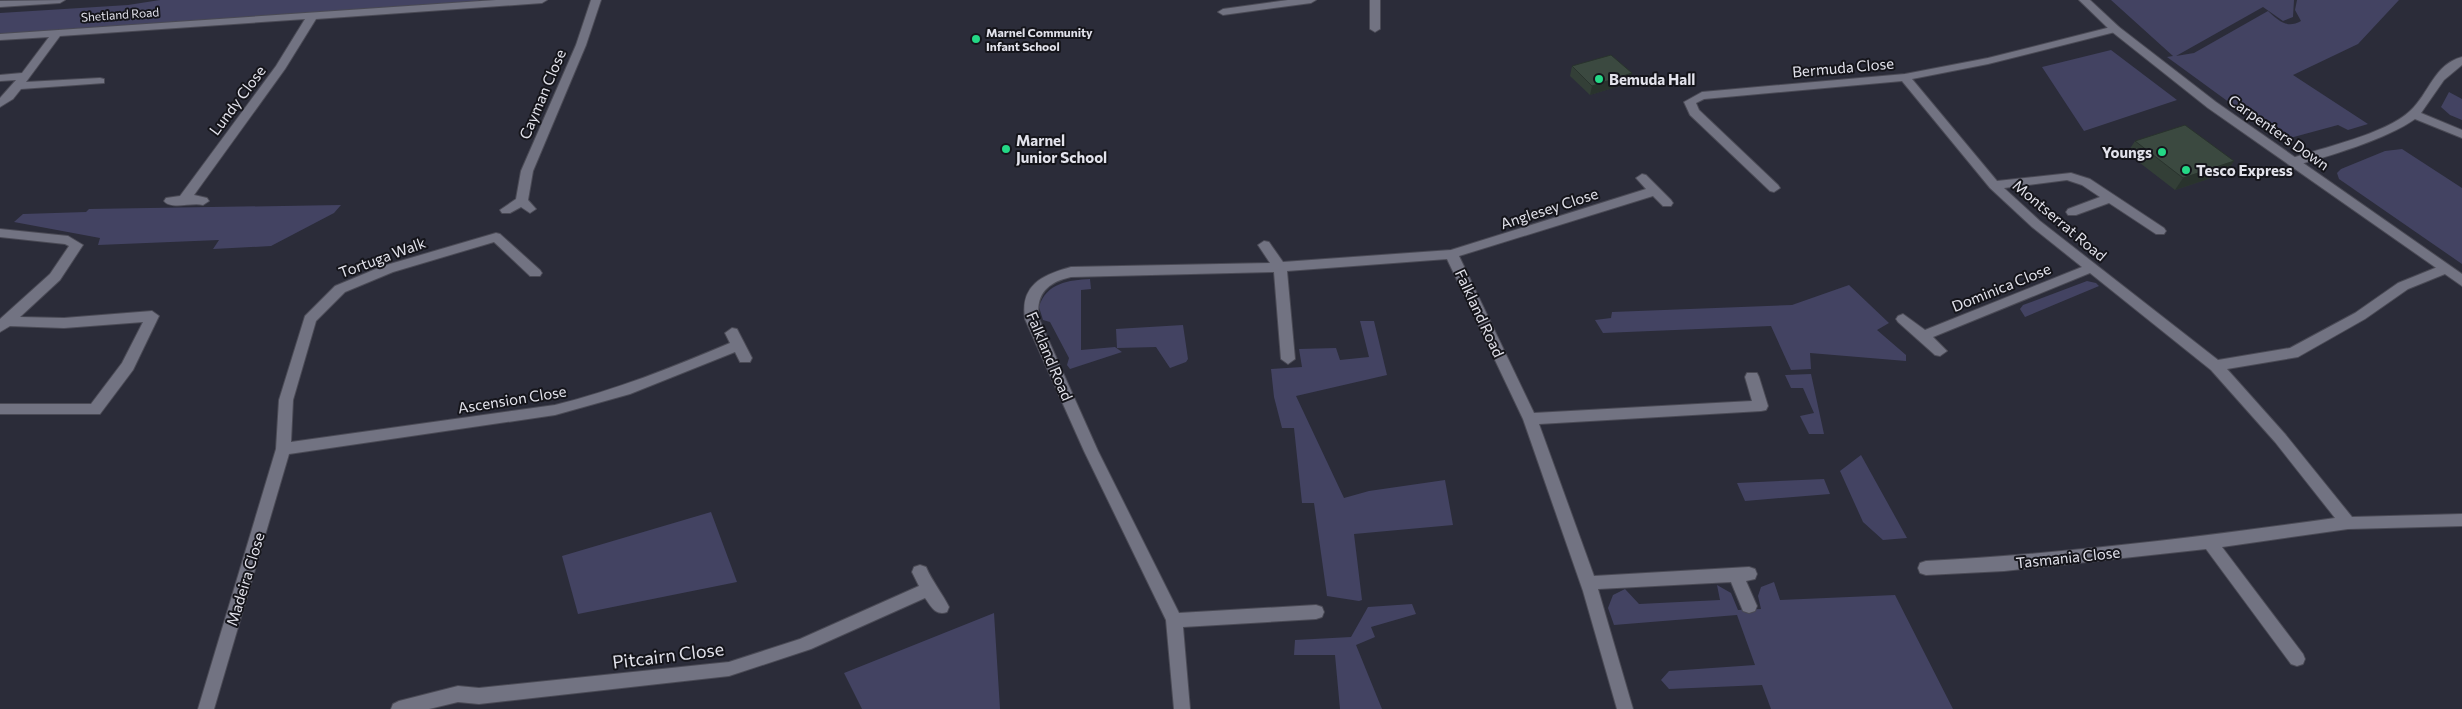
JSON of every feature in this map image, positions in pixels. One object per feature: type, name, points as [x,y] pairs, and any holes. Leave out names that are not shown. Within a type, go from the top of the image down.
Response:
[{"type":"street","points":[[0,4],[60,0]]},
{"type":"street","name":"Shetland Road","points":[[0,37],[542,0]]},
{"type":"street","name":"Cayman Close","points":[[506,210],[526,205],[527,171],[581,44],[596,0]]},
{"type":"street","points":[[1224,11],[1311,0]]},
{"type":"street","points":[[1374,0],[1375,29]]},
{"type":"street","name":"Carpenters Down","points":[[2084,0],[2116,29],[2212,105],[2462,282]]},
{"type":"street","name":"Lundy Close","points":[[184,200],[282,67],[312,16]]},
{"type":"street","name":"Bermuda Close","points":[[1774,188],[1694,112],[1690,102],[1702,96],[1905,77],[1988,61],[2116,29]]},
{"type":"street","points":[[0,103],[9,97],[58,32]]},
{"type":"street","points":[[2293,162],[2398,124],[2414,114],[2437,79],[2454,64],[2462,60]]},
{"type":"street","name":"Montserrat Road","points":[[1905,77],[1944,128],[1994,185],[2036,224],[2216,366],[2280,438],[2348,524]]},
{"type":"street","points":[[0,78],[20,81],[100,81]]},
{"type":"street","points":[[2414,114],[2462,134]]},
{"type":"street","points":[[1994,185],[2066,176],[2086,182],[2160,231]]},
{"type":"street","points":[[1642,178],[1666,202]]},
{"type":"street","name":"Anglesey Close","points":[[1452,254],[1655,191]]},
{"type":"street","points":[[2072,212],[2110,198]]},
{"type":"street","points":[[170,201],[197,199],[203,201]]},
{"type":"street","points":[[0,233],[68,240],[77,245],[55,277],[4,324]]},
{"type":"street","name":"Tortuga Walk","points":[[283,449],[286,400],[310,319],[340,289],[388,269],[496,237],[536,273]]},
{"type":"street","points":[[1264,245],[1280,267],[1288,359]]},
{"type":"street","name":"Falkland Road","points":[[1182,709],[1174,620],[1091,451],[1032,319],[1030,300],[1036,290],[1047,281],[1071,272],[1280,267],[1452,254],[1530,419],[1588,583],[1625,709]]},
{"type":"street","name":"Dominica Close","points":[[1923,336],[2091,268]]},
{"type":"street","points":[[2216,366],[2293,353],[2360,316],[2403,286],[2445,269]]},
{"type":"street","points":[[0,409],[95,410],[128,366],[152,316],[64,323],[4,324]]},
{"type":"street","points":[[1903,320],[1940,350]]},
{"type":"street","name":"Ascension Close","points":[[283,449],[555,410],[582,404],[667,375],[735,339],[745,358]]},
{"type":"street","points":[[1530,419],[1604,412],[1762,406],[1752,377]]},
{"type":"street","name":"Madeira Close","points":[[206,709],[283,449]]},
{"type":"street","name":"Tasmania Close","points":[[1926,568],[2004,564],[2210,542],[2348,524],[2462,520]]},
{"type":"street","points":[[2210,542],[2297,659]]},
{"type":"street","points":[[920,572],[928,589],[941,607]]},
{"type":"street","points":[[1588,583],[1742,574],[1749,606]]},
{"type":"street","name":"Pitcairn Close","points":[[399,709],[458,694],[479,696],[730,669],[760,661],[810,643],[928,589]]},
{"type":"street","points":[[1174,620],[1316,612]]},
{"type":"shaded area","points":[[160,0],[479,0],[476,4],[0,37],[0,13],[128,5]]},
{"type":"shaded area","points":[[2111,0],[2294,0],[2293,17],[2283,21],[2263,7],[2176,56],[2194,53],[2268,11],[2283,23],[2291,24],[2301,21],[2295,10],[2297,0],[2399,0],[2358,44],[2293,75],[2368,124],[2348,130],[2338,125],[2290,138],[2263,127],[2167,57],[2173,56]]},
{"type":"shaded area","points":[[2111,50],[2177,100],[2084,131],[2042,67]]},
{"type":"shaded area","points":[[2449,92],[2462,99],[2462,120],[2450,115],[2441,107]]},
{"type":"shaded area","points":[[2402,149],[2462,188],[2462,264],[2339,179],[2337,173],[2341,169],[2385,151]]},
{"type":"shaded area","points":[[341,205],[334,213],[271,246],[213,249],[219,240],[98,245],[100,238],[14,222],[23,214],[86,212],[89,209]]},
{"type":"shaded area","points":[[1090,279],[1091,289],[1081,290],[1081,350],[1115,347],[1122,352],[1070,369],[1067,365],[1069,358],[1050,322],[1043,320],[1039,307],[1047,293],[1059,284],[1074,280]]},
{"type":"shaded area","points":[[2087,281],[2096,283],[2099,286],[2025,317],[2020,309],[2023,305]]},
{"type":"shaded area","points":[[1849,285],[1889,323],[1877,330],[1906,355],[1906,361],[1810,353],[1811,369],[1791,370],[1771,326],[1603,333],[1595,320],[1611,318],[1612,312],[1792,305]]},
{"type":"shaded area","points":[[1360,321],[1374,321],[1387,375],[1296,396],[1344,498],[1369,491],[1445,480],[1453,525],[1354,534],[1362,600],[1359,601],[1327,596],[1314,503],[1302,503],[1294,428],[1282,428],[1274,397],[1271,369],[1302,367],[1299,349],[1336,348],[1340,360],[1369,357]]},
{"type":"shaded area","points":[[1183,325],[1188,359],[1186,362],[1170,368],[1156,347],[1117,348],[1116,329]]},
{"type":"shaded area","points":[[1811,374],[1824,434],[1809,434],[1800,416],[1814,413],[1803,388],[1791,388],[1785,375]]},
{"type":"shaded area","points":[[1861,455],[1907,538],[1883,540],[1863,522],[1840,471]]},
{"type":"shaded area","points":[[1824,479],[1830,494],[1745,501],[1737,483]]},
{"type":"shaded area","points":[[711,512],[737,582],[578,614],[562,556]]},
{"type":"shaded area","points":[[1774,582],[1780,600],[1895,595],[1953,709],[1771,709],[1762,685],[1669,689],[1661,680],[1669,671],[1755,665],[1737,615],[1614,625],[1608,608],[1613,595],[1625,589],[1639,604],[1720,600],[1717,585],[1731,593],[1738,610],[1761,609],[1758,596],[1761,587]]},
{"type":"shaded area","points":[[1412,604],[1416,614],[1371,627],[1375,637],[1356,645],[1382,709],[1340,709],[1335,655],[1294,655],[1295,640],[1351,637],[1368,607]]},
{"type":"shaded area","points":[[994,613],[1000,709],[862,709],[844,673]]},
{"type":"building","points":[[1611,55],[1632,73],[1592,86],[1572,66]]},
{"type":"building","points":[[2185,125],[2234,161],[2183,178],[2135,141]]},
{"type":"place","name":"Marnel Community Infant School","points":[[976,39]]},
{"type":"place","name":"Bemuda Hall","points":[[1599,79]]},
{"type":"place","name":"Marnel Junior School","points":[[1006,149]]},
{"type":"place","name":"Youngs","points":[[2162,152]]},
{"type":"place","name":"Tesco Express","points":[[2186,170]]}]
